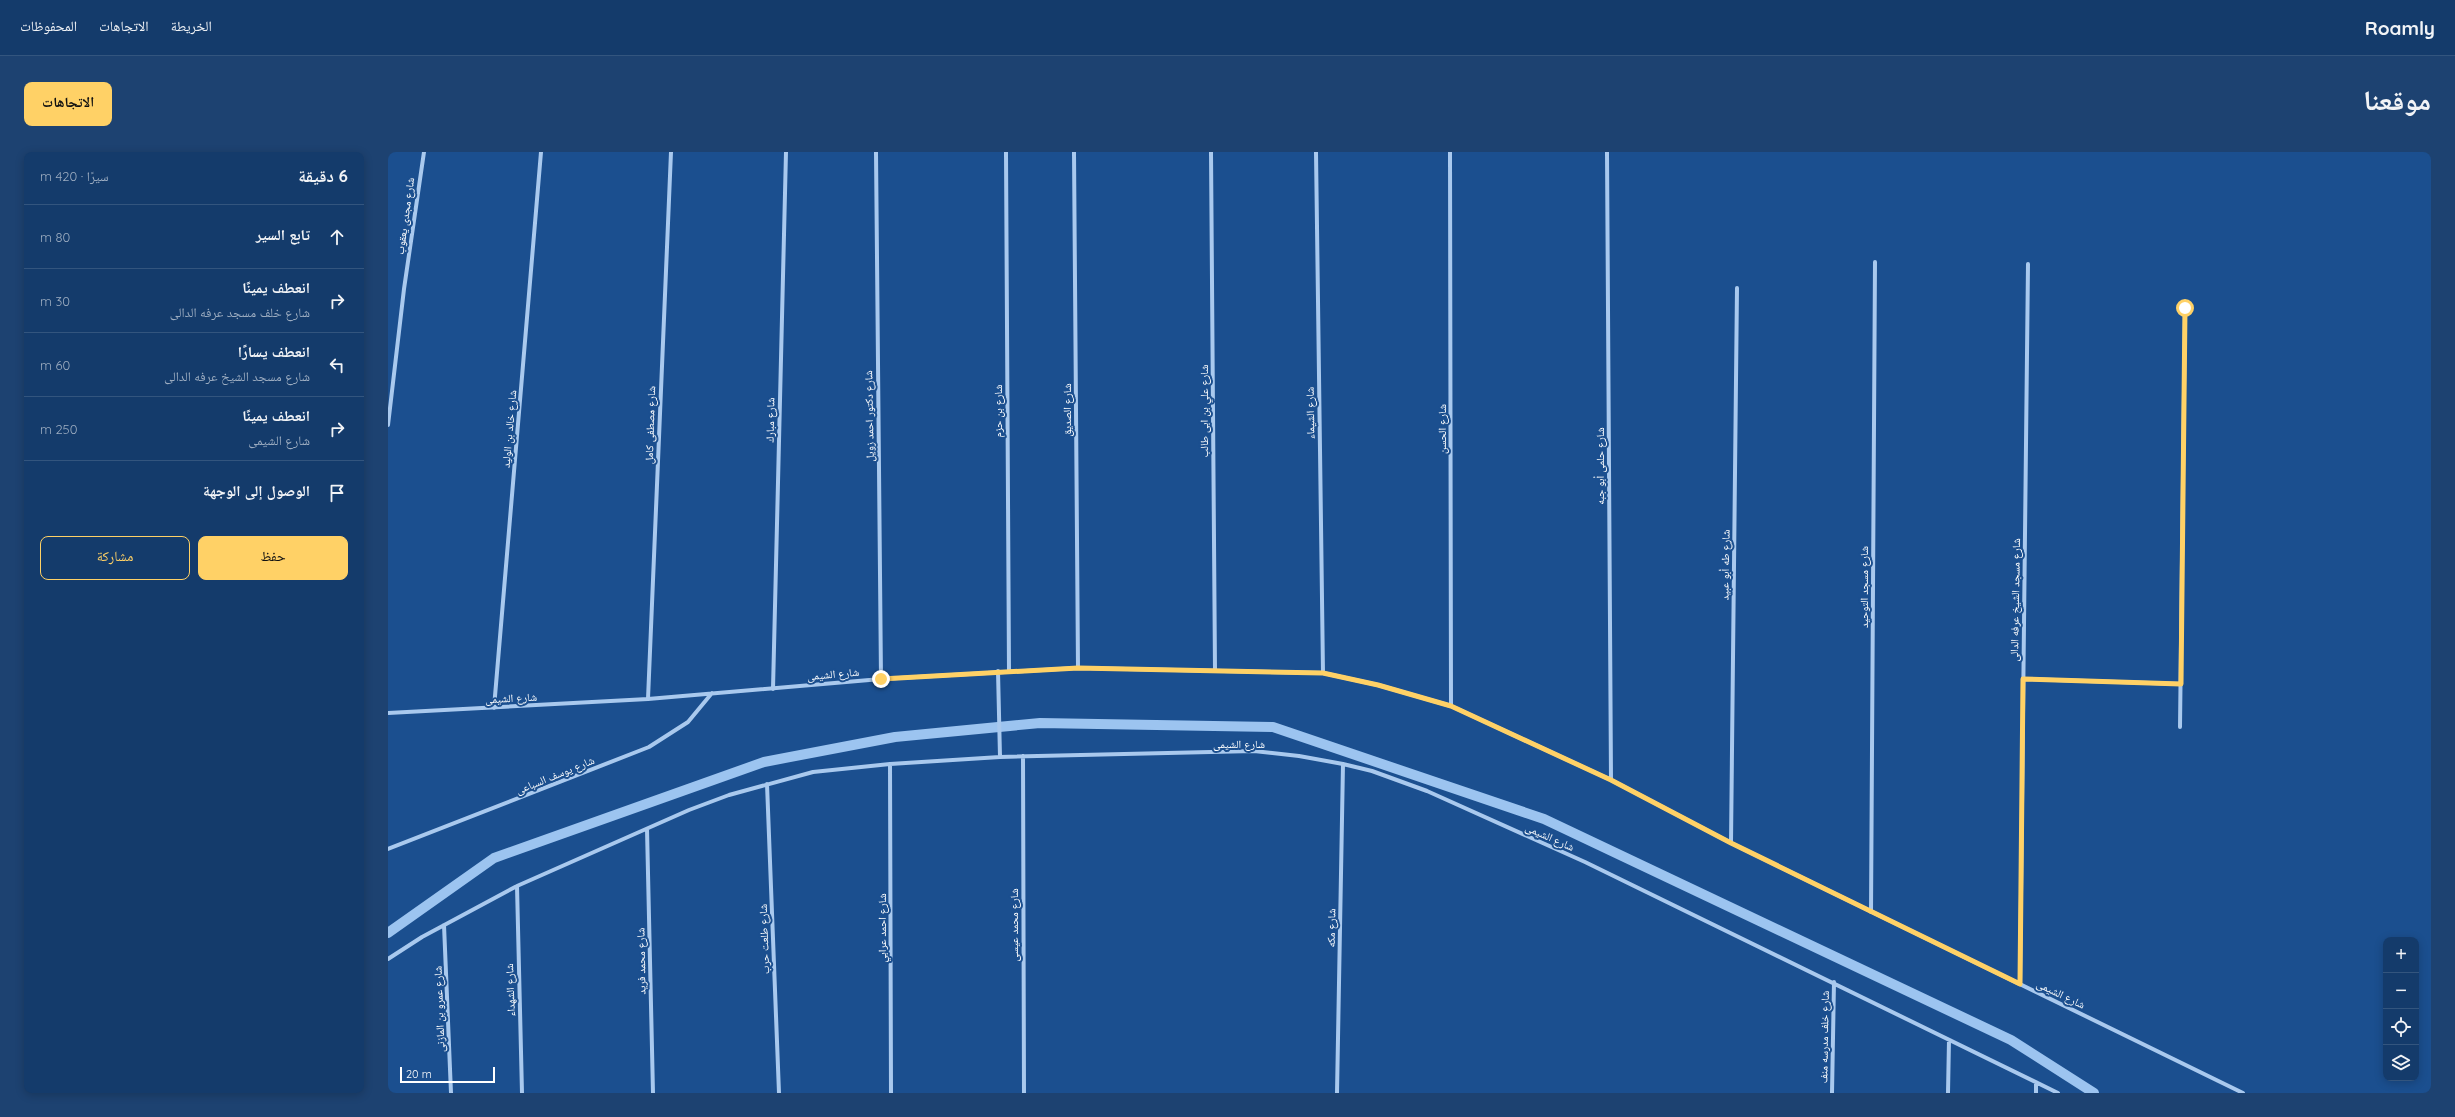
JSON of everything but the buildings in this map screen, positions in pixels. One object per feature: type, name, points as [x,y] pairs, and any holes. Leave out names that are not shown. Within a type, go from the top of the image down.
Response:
[{"type":"street","name":"شارع مجدى يعقوب","points":[[388,425],[404,289],[424,152]]},
{"type":"street","name":"شارع خالد بن الوليد","points":[[494,708],[541,152]]},
{"type":"street","name":"شارع مصطفى كامل","points":[[648,699],[670,152]]},
{"type":"street","name":"شارع مبارك","points":[[773,689],[786,152]]},
{"type":"street","name":"شارع دكتور احمد زويل","points":[[876,152],[881,679]]},
{"type":"street","name":"شارع بن حزم","points":[[1006,152],[1009,671]]},
{"type":"street","name":"شارع الصديق","points":[[1074,152],[1078,668]]},
{"type":"street","name":"شارع علي بن ابى طالب","points":[[1210,152],[1215,670]]},
{"type":"street","name":"شارع الشيماء","points":[[1316,152],[1323,673]]},
{"type":"street","name":"شارع الحسن","points":[[1450,152],[1451,706]]},
{"type":"street","name":"شارع حلمى أبو جبه","points":[[1607,152],[1611,780]]},
{"type":"street","name":"شارع مسجد التوحيد","points":[[1871,912],[1875,262]]},
{"type":"street","name":"شارع مسجد الشيخ عرفه الدالى","points":[[2020,984],[2028,264]]},
{"type":"street","name":"شارع طه أبو عبيد","points":[[1731,843],[1737,288]]},
{"type":"street","points":[[2180,727],[2185,308]]},
{"type":"street","name":"شارع الشيمى","points":[[388,713],[648,699],[881,679],[998,671],[1078,668],[1323,673],[1378,685],[1451,706],[1611,780],[1731,843],[2243,1093]]},
{"type":"street","points":[[998,671],[1000,757]]},
{"type":"street","points":[[2023,679],[2181,684]]},
{"type":"street","name":"شارع يوسف السباعى","points":[[388,849],[649,747],[688,722],[712,693]]},
{"type":"street","name":"شارع الشيمى","points":[[388,959],[444,925],[517,886],[689,810],[767,784],[813,772],[890,764],[1000,757],[1254,751],[1299,756],[1344,764],[1372,771],[1427,791],[1585,862],[1834,982],[2058,1093]]},
{"type":"street","name":"شارع محمد عيسى","points":[[1023,756],[1024,1093]]},
{"type":"street","name":"شارع احمد عرابي","points":[[890,764],[891,1093]]},
{"type":"street","name":"شارع مكه","points":[[1337,1093],[1344,764]]},
{"type":"street","name":"شارع طلعت حرب","points":[[767,784],[779,1093]]},
{"type":"street","name":"شارع محمد فريد","points":[[647,829],[653,1093]]},
{"type":"street","name":"شارع الشهداء","points":[[517,886],[522,1093]]},
{"type":"street","name":"شارع عمرو بن المازنى","points":[[444,925],[451,1093]]},
{"type":"street","name":"شارع خلف مدرسه منف","points":[[1832,1093],[1834,982]]},
{"type":"street","points":[[1948,1093],[1949,1040]]},
{"type":"street","points":[[2036,1082],[2036,1093]]},
{"type":"waterway","points":[[388,933],[494,858],[764,762],[895,737],[1040,723],[1273,727],[1544,819],[2011,1040],[2094,1093]]},
{"type":"route","points":[[881,679],[1078,668],[1323,673],[1378,685],[1451,706],[1611,780],[1731,843],[2020,984],[2023,679],[2181,684],[2185,308]]}]
